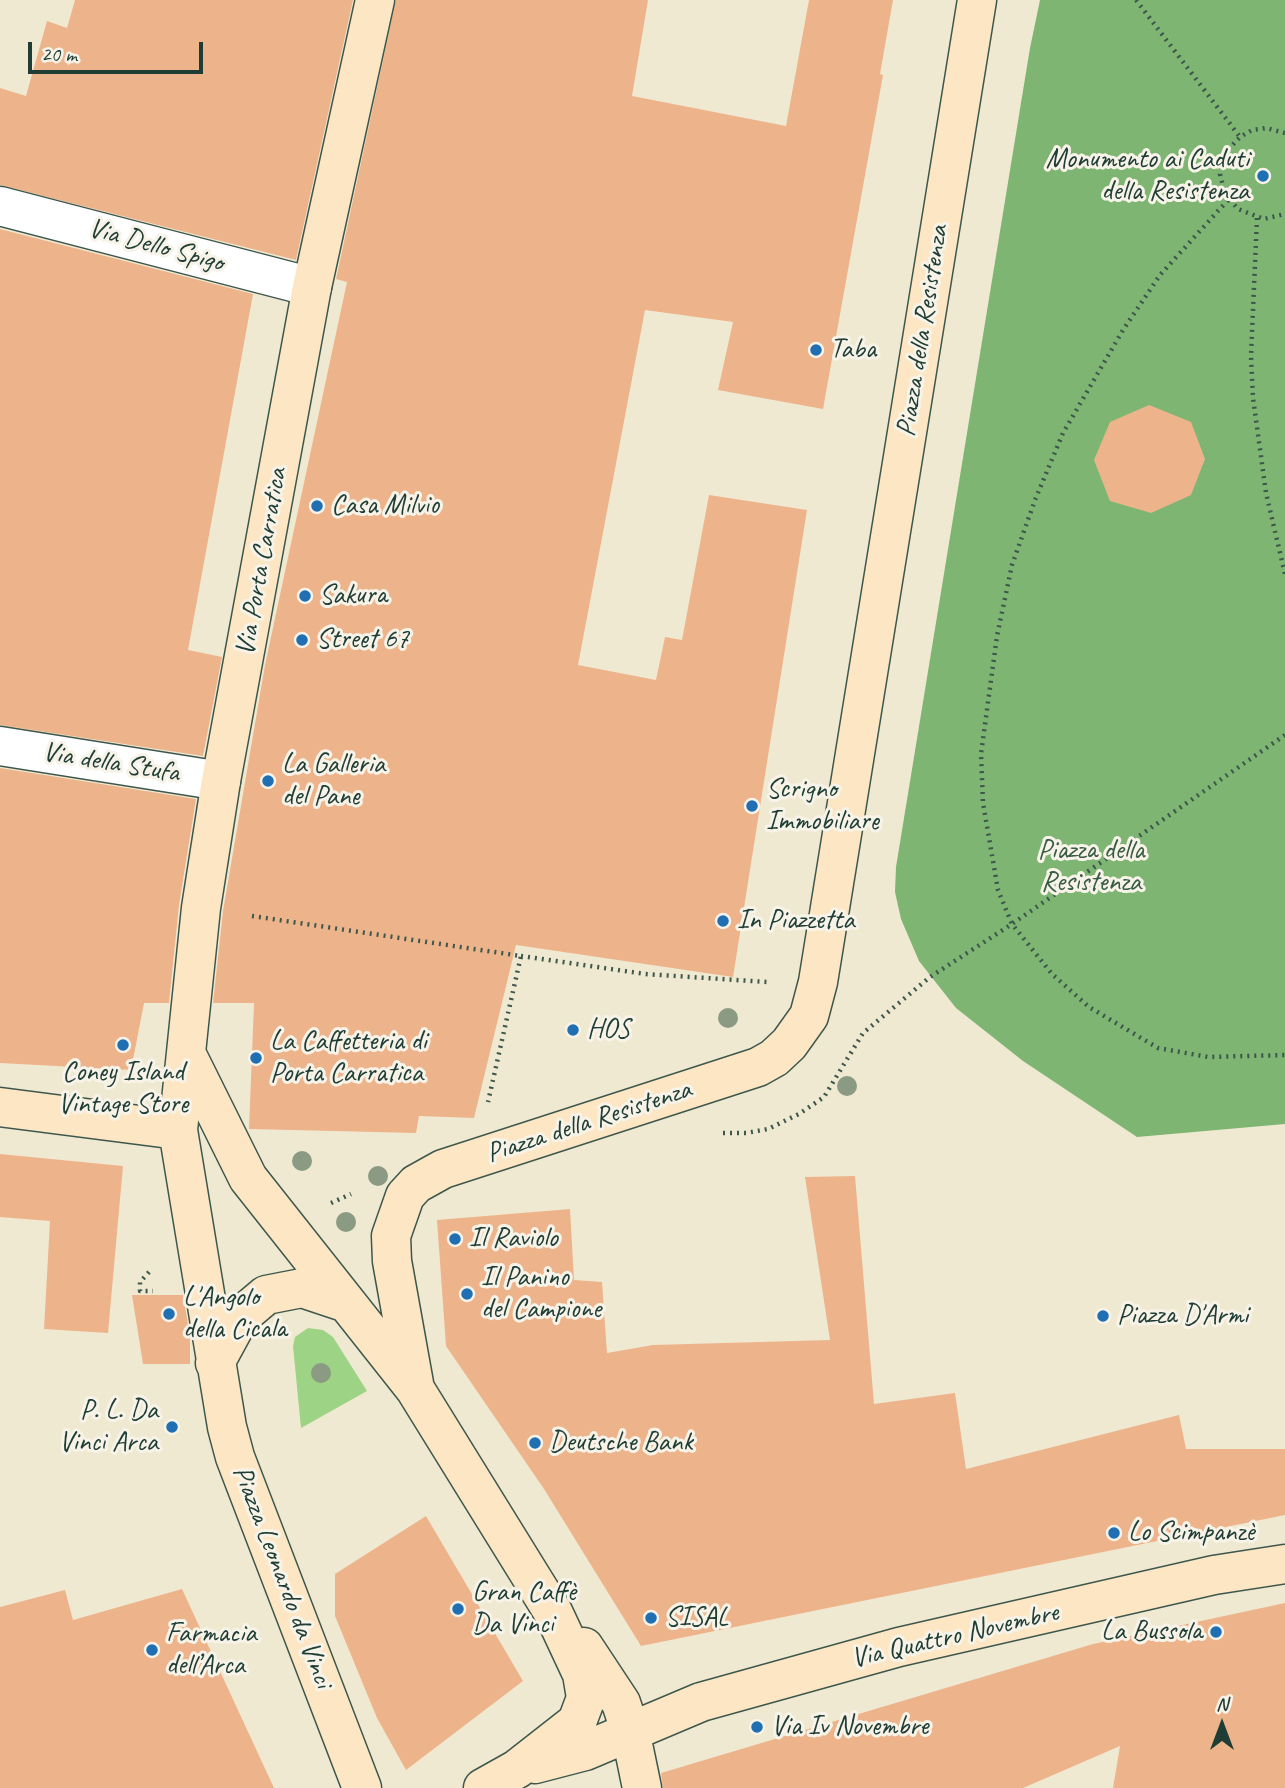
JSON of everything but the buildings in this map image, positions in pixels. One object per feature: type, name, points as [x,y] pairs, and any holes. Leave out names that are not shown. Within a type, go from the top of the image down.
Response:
[{"type":"street","name":"Via Porta Carratica","points":[[178,1130],[201,908],[221,781],[312,287],[376,0]]},
{"type":"street","name":"Piazza della Resistenza","points":[[415,1389],[392,1261],[391,1236],[405,1196],[416,1184],[443,1169],[758,1067],[775,1058],[809,1016],[822,954],[977,0]]},
{"type":"street","name":"Via Dello Spigo","points":[[0,206],[312,287]]},
{"type":"street","name":"Via della Stufa","points":[[0,746],[221,781]]},
{"type":"street","points":[[186,1053],[248,1178],[415,1389],[553,1612],[582,1674],[586,1698],[577,1722],[517,1769],[483,1788]]},
{"type":"street","points":[[0,1107],[178,1130]]},
{"type":"street","name":"Piazza Leonardo da Vinci","points":[[178,1130],[215,1363],[235,1457],[362,1788]]},
{"type":"street","points":[[215,1363],[240,1317],[266,1295],[302,1288],[344,1302]]},
{"type":"street","name":"Via Quattro Novembre","points":[[517,1769],[585,1751],[701,1702],[899,1647],[1214,1575],[1285,1564]]},
{"type":"street","points":[[553,1612],[594,1658],[621,1703],[630,1730],[642,1788]]},
{"type":"path","points":[[1136,0],[1240,137]]},
{"type":"path","points":[[1285,133],[1266,128],[1252,130],[1229,146],[1221,166],[1222,187],[1228,200],[1238,209],[1257,218],[1285,214]]},
{"type":"path","points":[[1228,200],[1160,275],[1063,433],[1035,500],[1012,565],[997,636],[981,754],[983,803],[998,890],[1012,924],[1052,974],[1089,1007],[1158,1048],[1208,1057],[1285,1055]]},
{"type":"path","points":[[1257,218],[1251,356],[1254,398],[1266,493],[1285,574]]},
{"type":"path","points":[[930,977],[1012,924],[1285,735]]},
{"type":"path","points":[[201,908],[645,974],[779,982]]},
{"type":"path","points":[[487,1105],[521,956]]},
{"type":"green space","name":"Piazza della Resistenza","points":[[1040,0],[1285,0],[1285,1124],[1137,1137],[1023,1061],[956,1008],[919,961],[901,919],[895,892],[896,867]]},
{"type":"green space","points":[[308,1328],[323,1330],[333,1337],[367,1391],[301,1428],[293,1346],[295,1337]]},
{"type":"place","name":"Monumento ai Caduti della Resistenza","points":[[1263,176]]},
{"type":"place","name":"Taba","points":[[816,350]]},
{"type":"place","name":"Casa Milvio","points":[[317,506]]},
{"type":"place","name":"Sakura","points":[[305,596]]},
{"type":"place","name":"Street 67","points":[[302,640]]},
{"type":"place","name":"La Galleria del Pane","points":[[268,781]]},
{"type":"place","name":"Scrigno Immobiliare","points":[[752,806]]},
{"type":"place","name":"In Piazzetta","points":[[723,921]]},
{"type":"place","name":"HOS","points":[[573,1030]]},
{"type":"place","name":"Coney Island Vintage Store","points":[[123,1045]]},
{"type":"place","name":"La Caffetteria di Porta Carratica","points":[[256,1058]]},
{"type":"place","name":"Il Raviolo","points":[[455,1239]]},
{"type":"place","name":"Il Panino del Campione","points":[[467,1294]]},
{"type":"place","name":"L'Angolo della Cicala","points":[[169,1314]]},
{"type":"place","name":"Piazza D'Armi","points":[[1103,1316]]},
{"type":"place","name":"P. L. Da Vinci Arca","points":[[172,1427]]},
{"type":"place","name":"Deutsche Bank","points":[[535,1443]]},
{"type":"place","name":"Lo Scimpanzè","points":[[1114,1533]]},
{"type":"place","name":"Gran Caffè Da Vinci","points":[[458,1609]]},
{"type":"place","name":"SISAL","points":[[651,1618]]},
{"type":"place","name":"La Bussola","points":[[1216,1632]]},
{"type":"place","name":"Farmacia dell’Arca","points":[[152,1650]]},
{"type":"place","name":"Via Iv Novembre","points":[[757,1727]]}]
